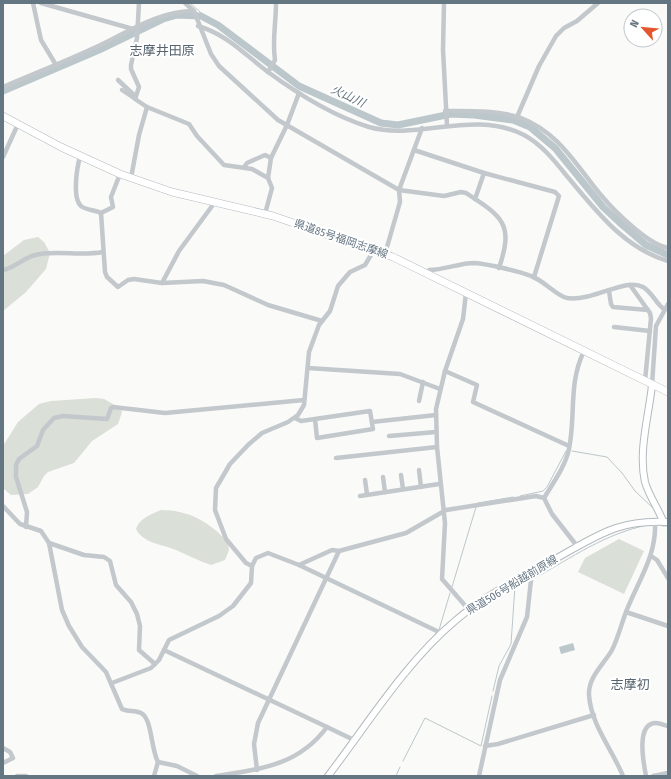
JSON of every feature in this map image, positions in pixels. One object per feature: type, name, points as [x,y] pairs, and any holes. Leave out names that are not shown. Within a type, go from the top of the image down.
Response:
[{"type":"main road","name":"県道85号福岡志摩線","points":[[3,116],[80,157],[131,178],[172,192],[265,214],[385,254],[466,292],[668,392]]},
{"type":"main road","points":[[652,385],[643,454],[644,469],[648,491],[665,521]]},
{"type":"main road","name":"県道506号船越前原線","points":[[328,776],[438,632],[470,610],[577,546],[620,525],[639,521],[665,521]]},
{"type":"street","points":[[33,3],[41,40],[56,65]]},
{"type":"street","points":[[41,3],[133,29]]},
{"type":"street","points":[[135,97],[139,87],[131,70],[131,65],[138,26],[139,3]]},
{"type":"street","points":[[185,3],[194,11],[198,26],[211,54],[219,66],[265,110],[287,125],[400,190],[444,196],[461,192],[475,199],[498,216],[505,227],[505,250],[499,268]]},
{"type":"street","points":[[269,71],[274,62],[273,44],[276,21],[276,3]]},
{"type":"street","points":[[444,3],[445,112],[447,125]]},
{"type":"street","points":[[516,117],[539,66],[556,36],[598,3]]},
{"type":"street","points":[[3,87],[56,65],[164,15],[181,11],[194,11]]},
{"type":"street","points":[[198,26],[218,33],[299,93],[338,114],[370,127],[395,131],[447,125],[484,125],[516,132],[529,139],[556,162],[612,228],[649,255],[668,261]]},
{"type":"street","points":[[118,80],[147,107],[189,124],[196,136],[224,166],[252,169],[268,178]]},
{"type":"street","points":[[122,90],[135,97]]},
{"type":"street","points":[[265,214],[272,188],[268,178],[271,158],[287,125],[299,93]]},
{"type":"street","points":[[131,178],[139,135],[147,107]]},
{"type":"street","points":[[445,112],[476,111],[516,117],[536,125],[554,137],[608,203],[625,220],[654,244],[668,248]]},
{"type":"street","points":[[3,157],[18,124]]},
{"type":"street","points":[[385,254],[400,202],[400,190],[422,128]]},
{"type":"street","points":[[414,150],[484,173],[555,192],[559,196],[534,277]]},
{"type":"street","points":[[244,167],[247,163],[265,155],[271,158]]},
{"type":"street","points":[[80,157],[76,180],[78,201],[82,207],[101,213],[113,207],[111,197],[120,174]]},
{"type":"street","points":[[475,199],[484,173]]},
{"type":"street","points":[[162,283],[179,251],[215,202]]},
{"type":"street","points":[[101,213],[103,252],[107,277],[118,287],[128,280],[134,279],[162,283],[203,281],[216,283],[273,306],[322,321]]},
{"type":"street","points":[[252,566],[246,563],[226,539],[215,510],[215,492],[230,464],[248,445],[262,434],[295,418],[304,405],[309,352],[322,321],[330,311],[338,286],[350,272],[365,264],[374,250]]},
{"type":"street","points":[[3,270],[15,266],[29,257],[40,254],[88,255],[103,252]]},
{"type":"street","points":[[428,274],[429,270],[442,270],[474,263],[534,277],[565,298],[585,299],[609,290],[630,285],[638,285],[648,290],[664,309]]},
{"type":"street","points":[[442,270],[442,281]]},
{"type":"street","points":[[630,285],[648,310],[651,318],[645,381]]},
{"type":"street","points":[[609,290],[611,304],[613,307],[648,310]]},
{"type":"street","points":[[466,292],[463,319],[440,389],[436,415],[436,432],[439,484],[444,512],[442,579],[470,610]]},
{"type":"street","points":[[652,385],[656,326],[668,304]]},
{"type":"street","points":[[614,327],[650,331]]},
{"type":"street","points":[[544,498],[562,466],[569,446],[574,377],[584,351]]},
{"type":"street","points":[[308,368],[392,372],[440,389]]},
{"type":"street","points":[[445,371],[477,385],[473,402],[569,446]]},
{"type":"street","points":[[419,401],[423,382]]},
{"type":"street","points":[[26,528],[27,512],[16,477],[16,465],[22,456],[37,446],[46,426],[54,418],[63,416],[107,418],[110,408],[113,407],[165,412],[304,400]]},
{"type":"street","points":[[295,418],[301,421],[370,411],[373,429],[317,438],[315,419]]},
{"type":"street","points":[[372,422],[436,415]]},
{"type":"street","points":[[389,436],[436,432]]},
{"type":"street","points":[[336,458],[437,447]]},
{"type":"street","points":[[419,470],[421,487]]},
{"type":"street","points":[[402,475],[403,489]]},
{"type":"street","points":[[384,477],[385,492]]},
{"type":"street","points":[[365,480],[367,494]]},
{"type":"street","points":[[360,496],[439,484]]},
{"type":"street","points":[[299,565],[332,550],[339,551],[406,533],[444,512],[468,506],[536,496],[544,498],[552,514],[577,546]]},
{"type":"street","points":[[3,506],[15,520],[26,528],[41,531],[49,543],[62,610],[69,626],[79,642],[106,672],[122,709],[138,712],[145,716],[152,739],[153,754],[158,762],[177,766],[197,776]]},
{"type":"street","points":[[623,776],[594,715],[590,701],[589,685],[611,650],[626,612],[644,576],[655,541],[655,521]]},
{"type":"street","points":[[49,543],[80,554],[104,557],[110,561],[117,588],[131,602],[137,614],[140,626],[139,650],[156,664]]},
{"type":"street","points":[[257,770],[254,744],[256,730],[269,699],[339,551]]},
{"type":"street","points":[[112,683],[144,671],[156,664],[169,640],[219,616],[233,606],[251,583],[252,566],[256,558],[268,553],[299,565],[438,632]]},
{"type":"street","points":[[651,556],[657,560],[668,578]]},
{"type":"street","points":[[479,776],[500,680],[527,617],[531,580],[528,575]]},
{"type":"street","points":[[626,612],[668,626]]},
{"type":"street","points":[[164,650],[356,741]]},
{"type":"street","points":[[485,746],[498,744],[594,715]]},
{"type":"street","points":[[646,776],[642,751],[644,734],[650,725],[655,723],[668,726]]},
{"type":"street","points":[[216,776],[274,766],[304,750],[327,728]]},
{"type":"street","points":[[3,748],[10,752],[13,758],[3,763]]},
{"type":"street","points":[[154,776],[158,762]]},
{"type":"street","points":[[653,776],[666,774]]},
{"type":"street","points":[[17,776],[26,776]]},
{"type":"shaded area","points":[[38,237],[44,242],[50,253],[46,269],[26,292],[3,311],[3,256],[24,240]]},
{"type":"shaded area","points":[[96,398],[104,399],[120,408],[122,412],[118,424],[92,441],[74,463],[48,472],[38,487],[28,494],[11,495],[4,489],[3,446],[18,422],[39,404],[51,401]]},
{"type":"shaded area","points":[[161,510],[181,512],[198,518],[206,523],[228,542],[229,550],[225,560],[211,565],[176,550],[148,541],[139,534],[136,529],[140,522],[146,517]]},
{"type":"shaded area","points":[[619,539],[644,551],[624,594],[578,572],[585,558]]},
{"type":"shaded area","points":[[573,643],[575,650],[561,654],[559,647]]},
{"type":"waterway","points":[[190,3],[208,19]]},
{"type":"waterway","name":"火山川","points":[[3,91],[99,50],[163,19],[177,15],[201,16],[218,25],[299,86],[381,123],[398,125],[451,114],[474,115],[513,120],[530,127],[555,148],[603,207],[619,222],[646,245],[668,255]]},
{"type":"waterway","points":[[520,496],[543,491],[547,487],[566,451]]},
{"type":"waterway","points":[[572,451],[607,457],[622,473],[635,491],[654,509]]},
{"type":"waterway","points":[[478,503],[513,497]]},
{"type":"waterway","points":[[452,587],[476,507]]},
{"type":"waterway","points":[[535,578],[603,540],[648,525]]},
{"type":"waterway","points":[[662,526],[668,526]]},
{"type":"waterway","points":[[493,691],[499,666],[511,644],[515,586],[526,580]]},
{"type":"waterway","points":[[439,630],[450,593]]},
{"type":"waterway","points":[[430,641],[437,632]]},
{"type":"waterway","points":[[403,761],[425,718],[481,746],[492,696]]},
{"type":"waterway","points":[[396,776],[400,767]]},
{"type":"district","name":"志摩井田原","points":[[162,50]]},
{"type":"district","name":"志摩初","points":[[630,684]]}]
